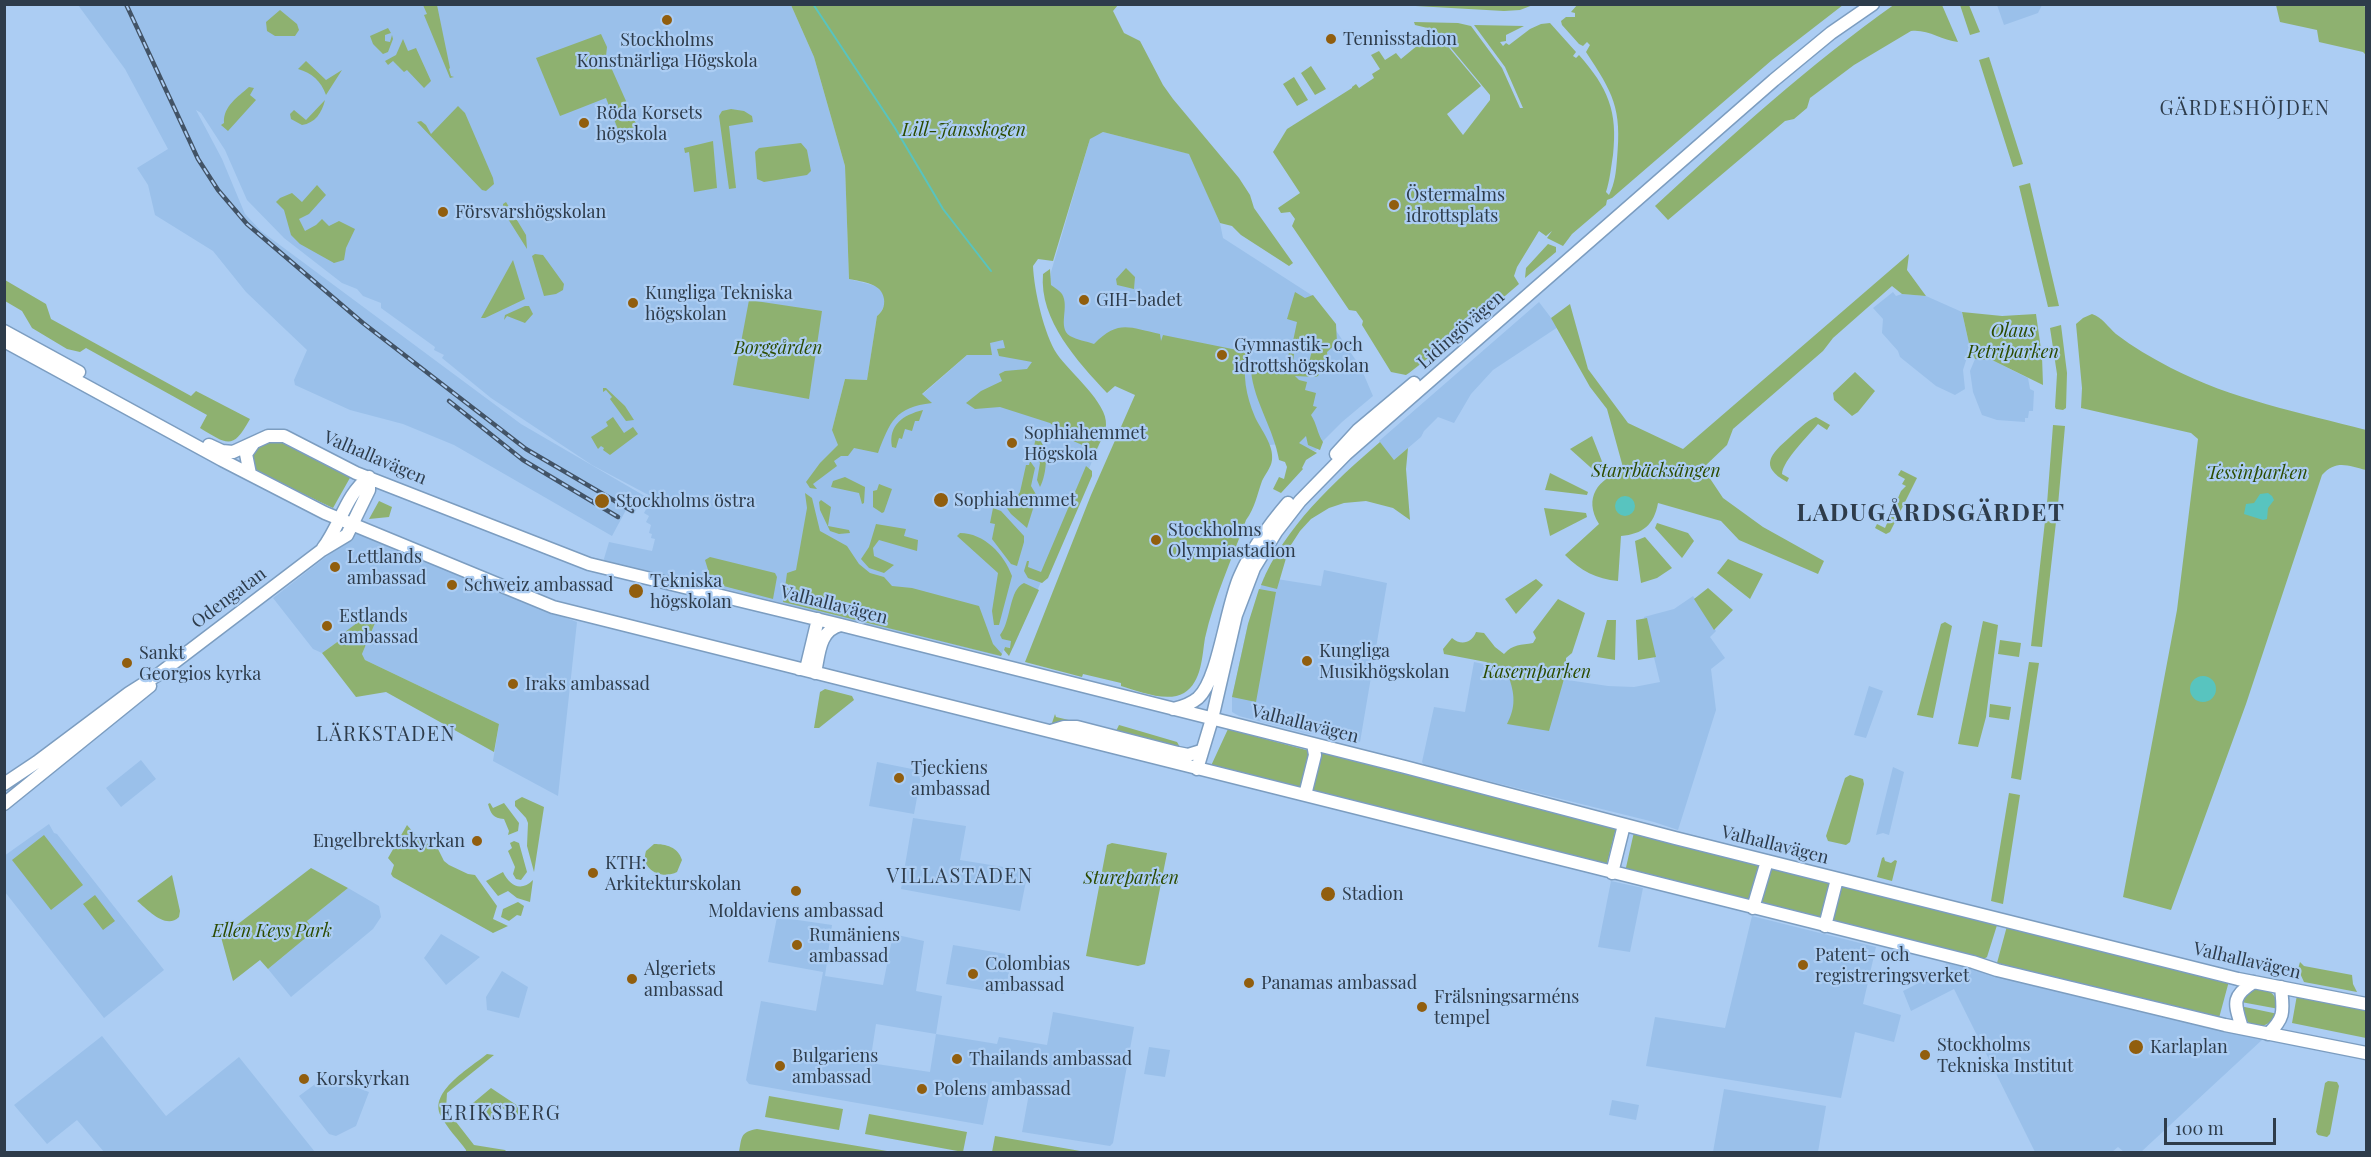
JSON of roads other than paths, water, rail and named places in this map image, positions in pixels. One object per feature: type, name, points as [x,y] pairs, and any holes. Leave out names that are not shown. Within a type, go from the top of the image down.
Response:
[{"type":"main road","name":"Lidingövägen","points":[[1197,769],[1212,719],[1242,597],[1264,551],[1293,510],[1317,482],[1398,403],[1470,338],[1792,57],[1857,4]]},
{"type":"main road","name":"Lidingövägen","points":[[1173,709],[1192,703],[1208,685],[1236,584],[1269,527],[1292,499],[1358,430],[1398,403],[1808,51],[1873,4]]},
{"type":"main road","name":"Valhallavägen","points":[[4,331],[222,451],[238,451],[268,436],[284,436],[356,473],[584,563],[842,625],[1837,879],[2254,982],[2367,1004]]},
{"type":"main road","points":[[4,341],[293,498],[553,607],[1974,962],[1997,970],[2268,1034],[2367,1053]]},
{"type":"main road","points":[[250,474],[246,454],[253,444]]},
{"type":"main road","name":"Odengatan","points":[[4,784],[120,699],[159,674],[322,550],[347,521],[356,490],[369,477]]},
{"type":"main road","points":[[799,669],[804,669],[807,665],[818,619]]},
{"type":"main road","points":[[815,673],[824,635],[832,628],[842,625]]},
{"type":"main road","name":"Odengatan","points":[[4,804],[132,702],[153,683],[159,674]]},
{"type":"main road","points":[[1048,731],[1077,727],[1185,754],[1201,751]]},
{"type":"main road","points":[[1305,795],[1315,755],[1313,744]]},
{"type":"main road","points":[[1611,873],[1624,825]]},
{"type":"main road","points":[[1753,908],[1767,861]]},
{"type":"main road","points":[[1825,926],[1837,879]]},
{"type":"main road","points":[[2242,1028],[2236,1013],[2236,999],[2243,989],[2254,982]]},
{"type":"main road","points":[[2268,1034],[2281,1019],[2283,1013],[2281,987]]},
{"type":"waterway","points":[[813,4],[895,128],[943,209],[991,271]]},
{"type":"railway","points":[[126,4],[198,159],[218,190],[247,224],[363,323],[526,449],[632,511]]},
{"type":"railway","points":[[449,401],[523,460],[618,517]]},
{"type":"place","name":"Stockholms Konstnärliga Högskola","points":[[667,20]]},
{"type":"place","name":"Tennisstadion","points":[[1331,39]]},
{"type":"place","name":"Röda Korsets högskola","points":[[584,123]]},
{"type":"place","name":"Östermalms idrottsplats","points":[[1394,205]]},
{"type":"place","name":"Försvarshögskolan","points":[[443,212]]},
{"type":"place","name":"GIH-badet","points":[[1084,300]]},
{"type":"place","name":"Kungliga Tekniska högskolan","points":[[633,303]]},
{"type":"place","name":"Gymnastik- och idrottshögskolan","points":[[1222,355]]},
{"type":"place","name":"Sophiahemmet Högskola","points":[[1012,443]]},
{"type":"place","name":"Sophiahemmet","points":[[941,500]]},
{"type":"place","name":"Stockholms östra","points":[[602,501]]},
{"type":"place","name":"Stockholms Olympiastadion","points":[[1156,540]]},
{"type":"place","name":"Lettlands ambassad","points":[[335,567]]},
{"type":"place","name":"Schweiz ambassad","points":[[452,585]]},
{"type":"place","name":"Tekniska högskolan","points":[[636,591]]},
{"type":"place","name":"Estlands ambassad","points":[[327,626]]},
{"type":"place","name":"Kungliga Musikhögskolan","points":[[1307,661]]},
{"type":"place","name":"Sankt Georgios kyrka","points":[[127,663]]},
{"type":"place","name":"Iraks ambassad","points":[[513,684]]},
{"type":"place","name":"Tjeckiens ambassad","points":[[899,778]]},
{"type":"place","name":"Engelbrektskyrkan","points":[[477,841]]},
{"type":"place","name":"KTH: Arkitekturskolan","points":[[593,873]]},
{"type":"place","name":"Moldaviens ambassad","points":[[796,891]]},
{"type":"place","name":"Stadion","points":[[1328,894]]},
{"type":"place","name":"Rumäniens ambassad","points":[[797,945]]},
{"type":"place","name":"Patent- och registreringsverket","points":[[1803,965]]},
{"type":"place","name":"Colombias ambassad","points":[[973,974]]},
{"type":"place","name":"Algeriets ambassad","points":[[632,979]]},
{"type":"place","name":"Panamas ambassad","points":[[1249,983]]},
{"type":"place","name":"Frälsningsarméns tempel","points":[[1422,1007]]},
{"type":"place","name":"Karlaplan","points":[[2136,1047]]},
{"type":"place","name":"Stockholms Tekniska Institut","points":[[1925,1055]]},
{"type":"place","name":"Thailands ambassad","points":[[957,1059]]},
{"type":"place","name":"Bulgariens ambassad","points":[[780,1066]]},
{"type":"place","name":"Korskyrkan","points":[[304,1079]]},
{"type":"place","name":"Polens ambassad","points":[[922,1089]]},
{"type":"district","name":"GÄRDESHÖJDEN","points":[[2245,109]]},
{"type":"district","name":"LADUGÅRDSGÄRDET","points":[[1931,514]]},
{"type":"district","name":"LÄRKSTADEN","points":[[386,735]]},
{"type":"district","name":"VILLASTADEN","points":[[960,877]]},
{"type":"district","name":"ERIKSBERG","points":[[501,1114]]},
{"type":"park label","name":"Lill-Jansskogen","points":[[964,130]]},
{"type":"park label","name":"Olaus Petriparken","points":[[2013,341]]},
{"type":"park label","name":"Borggården","points":[[778,348]]},
{"type":"park label","name":"Starrbäcksängen","points":[[1656,471]]},
{"type":"park label","name":"Tessinparken","points":[[2257,473]]},
{"type":"park label","name":"Kasernparken","points":[[1537,672]]},
{"type":"park label","name":"Stureparken","points":[[1131,878]]},
{"type":"park label","name":"Ellen Keys Park","points":[[272,931]]}]
